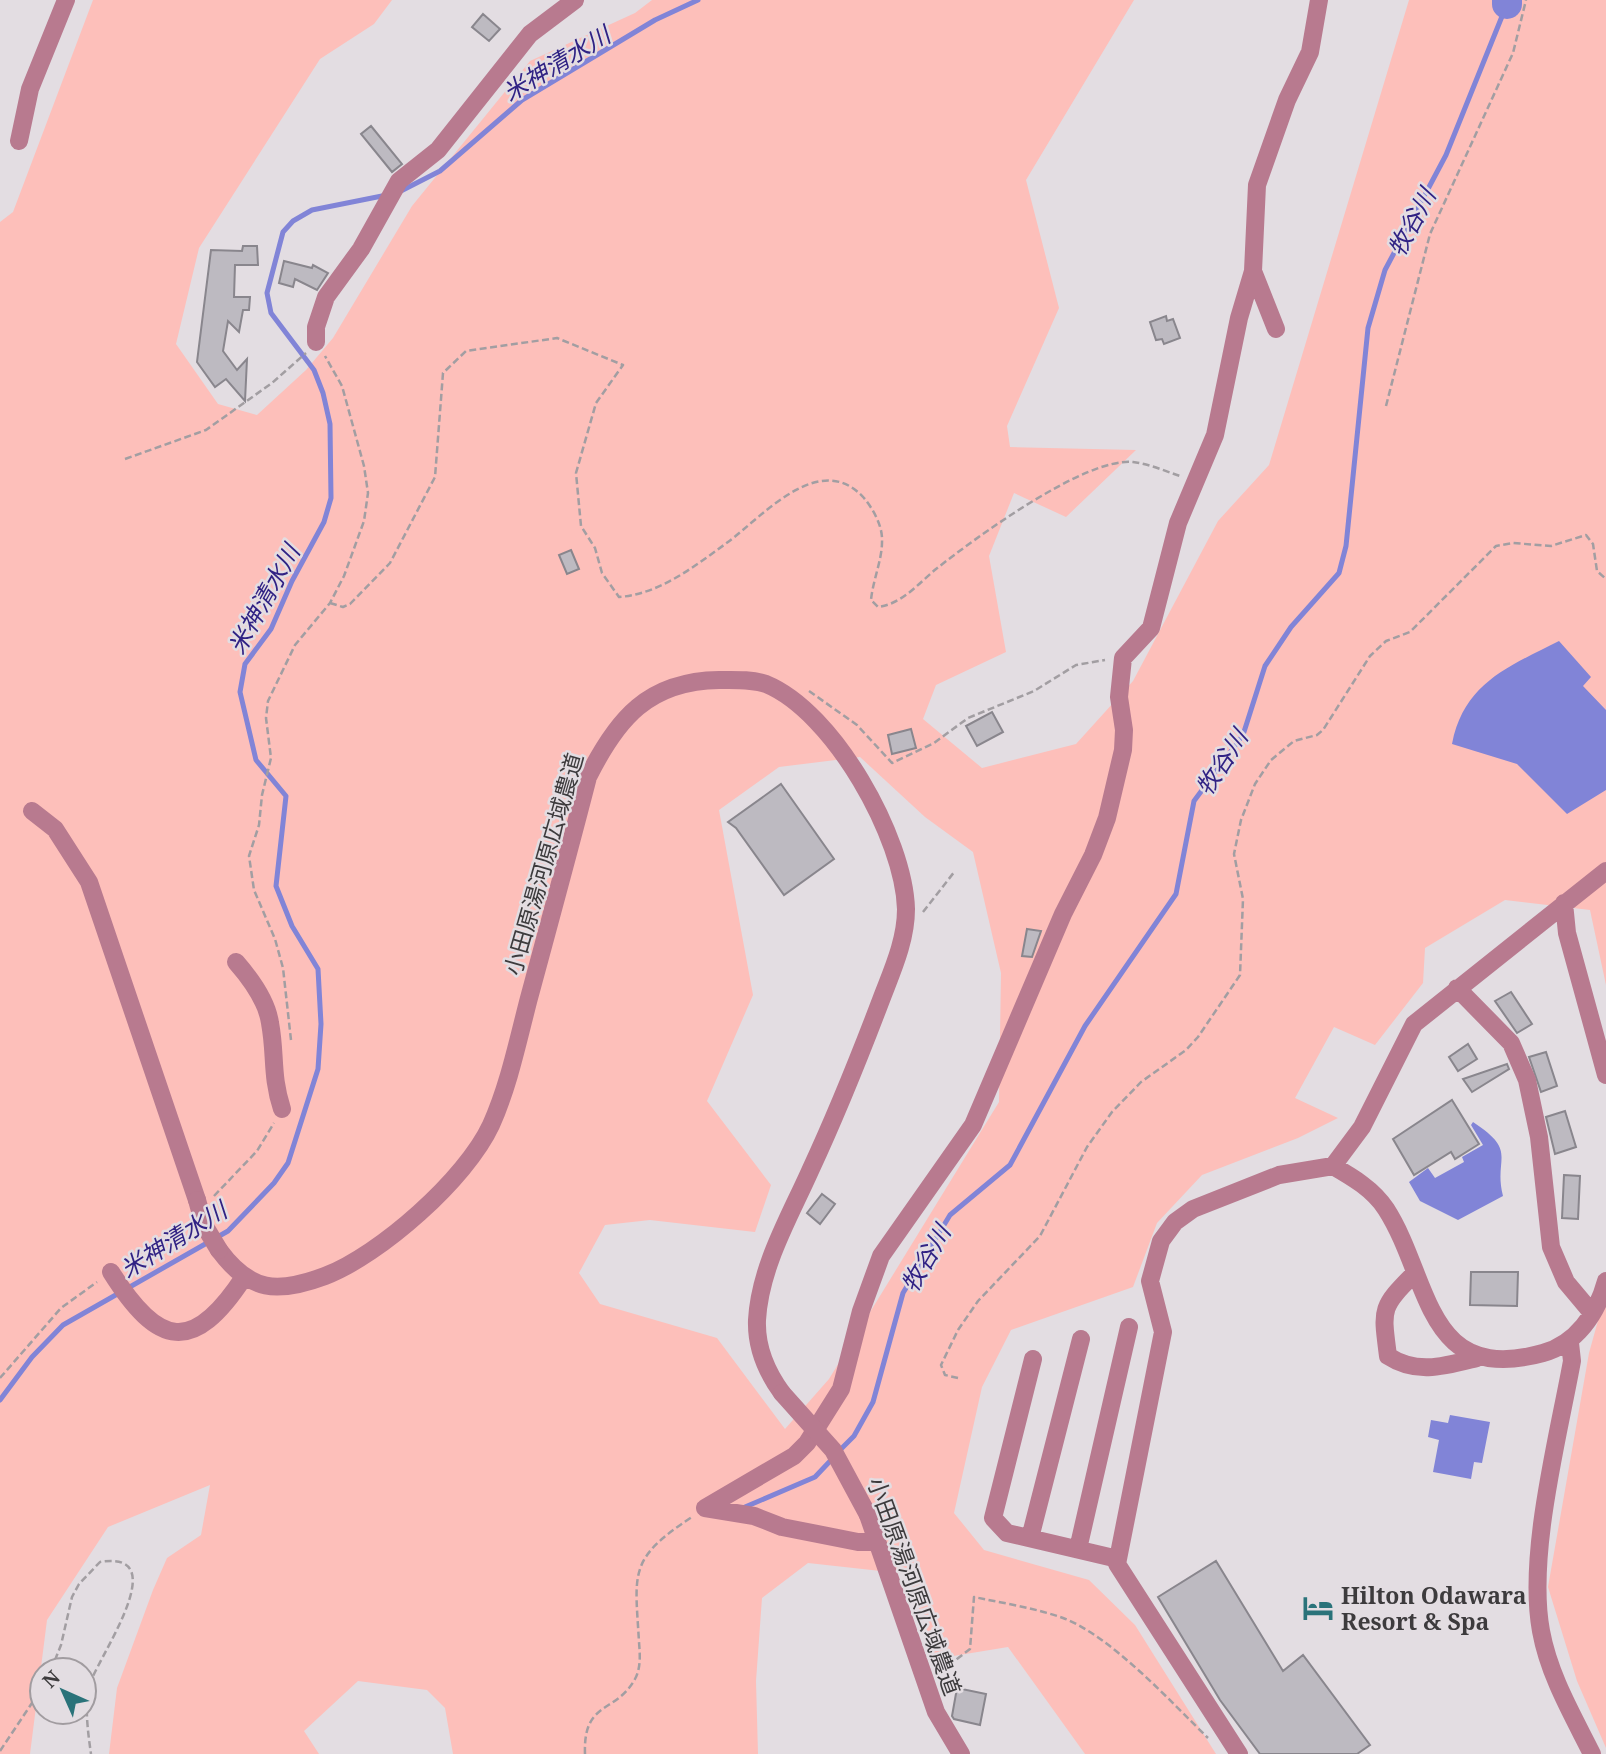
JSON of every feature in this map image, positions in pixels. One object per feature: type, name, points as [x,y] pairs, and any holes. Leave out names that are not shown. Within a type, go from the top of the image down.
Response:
[{"type":"street","points":[[19,141],[30,89],[60,22],[66,0]]},
{"type":"street","points":[[314,345],[316,327],[326,297],[385,208],[399,181],[438,150],[530,34],[575,0]]},
{"type":"street","points":[[705,1508],[794,1456],[807,1443],[841,1389],[861,1311],[881,1256],[964,1140],[988,1095],[1004,1046],[1093,855],[1107,818],[1123,750],[1119,690],[1123,658],[1151,628],[1172,542],[1215,435],[1238,318],[1253,271],[1257,185],[1287,100],[1310,52],[1319,0]]},
{"type":"street","points":[[1253,271],[1276,329]]},
{"type":"street","name":"小田原湯河原広域農道","points":[[32,811],[55,829],[74,854],[89,882],[203,1200],[204,1225],[219,1250],[244,1277],[265,1286],[299,1286],[330,1274],[382,1242],[421,1211],[466,1164],[491,1126],[508,1076],[589,778],[608,737],[634,710],[659,692],[685,684],[735,680],[765,684],[803,710],[844,754],[880,815],[905,883],[905,920],[900,950],[868,1035],[766,1272],[757,1322],[759,1346],[764,1364],[782,1393],[833,1450],[868,1515],[936,1712],[961,1754]]},
{"type":"street","points":[[1333,1166],[1362,1127],[1414,1024],[1606,872]]},
{"type":"street","points":[[1564,903],[1567,933],[1606,1076]]},
{"type":"street","points":[[236,962],[246,973],[270,1021],[273,1080],[282,1109]]},
{"type":"street","points":[[1457,988],[1511,1043],[1527,1080],[1539,1137],[1550,1247],[1566,1282],[1592,1313]]},
{"type":"street","points":[[1239,1754],[1117,1564],[1163,1332],[1150,1281],[1161,1241],[1175,1222],[1193,1209],[1279,1175],[1333,1166],[1371,1192],[1386,1209],[1421,1294],[1441,1325],[1460,1347],[1477,1358]]},
{"type":"street","points":[[1414,1274],[1390,1299],[1383,1316],[1388,1356],[1405,1367],[1434,1368],[1477,1358],[1500,1361],[1542,1353],[1570,1343],[1592,1313],[1606,1281]]},
{"type":"street","points":[[113,1275],[142,1314],[162,1330],[174,1333],[198,1328],[229,1300],[244,1277]]},
{"type":"street","points":[[1078,1549],[1129,1327]]},
{"type":"street","points":[[1030,1538],[1081,1339]]},
{"type":"street","points":[[1570,1343],[1572,1361],[1538,1561],[1536,1596],[1541,1632],[1558,1686],[1592,1754]]},
{"type":"street","points":[[1033,1359],[993,1518],[1007,1533],[1118,1559]]},
{"type":"street","points":[[705,1508],[754,1516],[782,1527],[859,1542],[877,1542]]},
{"type":"path","points":[[1386,406],[1430,234],[1513,53],[1526,0]]},
{"type":"path","points":[[330,603],[342,607],[350,604],[390,563],[425,501],[435,477],[443,373],[466,351],[557,338],[624,365],[596,403],[576,473],[581,526],[595,548],[609,587],[619,597],[643,595],[701,561],[788,493],[835,480],[857,491],[872,508],[878,523],[882,542],[871,600],[878,607],[902,597],[1005,517],[1071,480],[1113,464],[1132,462],[1196,481]]},
{"type":"path","points":[[125,459],[206,430],[294,365],[314,345],[334,368],[342,386],[364,466],[368,492],[361,535],[330,603],[295,645],[268,701],[265,718],[271,752],[270,765],[264,785],[261,814],[249,856],[254,890],[281,961],[291,1049]]},
{"type":"path","points":[[958,1378],[945,1375],[941,1365],[958,1330],[978,1301],[1040,1237],[1087,1147],[1112,1112],[1141,1082],[1186,1050],[1198,1037],[1240,975],[1243,899],[1234,854],[1247,801],[1271,760],[1294,741],[1317,735],[1370,656],[1386,642],[1410,632],[1496,546],[1513,543],[1551,546],[1586,535],[1593,544],[1597,571],[1606,579]]},
{"type":"path","points":[[800,690],[821,698],[857,725],[892,764],[934,743],[968,718],[1034,691],[1076,665],[1123,658]]},
{"type":"path","points":[[905,920],[918,918],[955,872]]},
{"type":"path","points":[[203,1200],[257,1151],[282,1109]]},
{"type":"path","points":[[0,1378],[61,1308],[184,1228],[192,1218]]},
{"type":"path","points":[[585,1754],[586,1727],[595,1715],[635,1681],[639,1669],[635,1593],[638,1571],[646,1554],[666,1534],[705,1508]]},
{"type":"path","points":[[56,1656],[79,1584],[100,1562],[118,1561],[127,1566],[134,1577],[133,1590],[119,1629],[98,1663]]},
{"type":"path","points":[[924,1678],[940,1673],[970,1649],[974,1597],[1029,1609],[1064,1619],[1092,1633],[1167,1698],[1213,1746]]},
{"type":"path","points":[[0,1751],[28,1709]]},
{"type":"path","points":[[90,1726],[91,1754]]},
{"type":"shaded area","points":[[93,0],[392,0],[374,24],[320,59],[199,248],[176,344],[218,404],[257,415],[306,370],[333,338],[412,206],[530,61],[635,13],[652,0],[1134,0],[1026,180],[1059,308],[1007,426],[1010,447],[1136,450],[1066,517],[1014,493],[989,556],[1006,652],[936,685],[923,719],[982,768],[1076,744],[1133,681],[1218,521],[1269,465],[1409,0],[1606,0],[1606,985],[1590,910],[1505,900],[1425,948],[1423,983],[1375,1045],[1334,1027],[1295,1098],[1338,1118],[1298,1138],[1202,1175],[1157,1223],[1133,1287],[1011,1330],[982,1387],[954,1513],[984,1550],[1089,1580],[1135,1625],[1216,1754],[1085,1754],[1008,1647],[935,1659],[908,1574],[808,1563],[762,1598],[756,1681],[758,1754],[453,1754],[445,1708],[427,1690],[358,1681],[304,1731],[319,1754],[109,1754],[117,1688],[153,1590],[167,1558],[201,1535],[210,1485],[108,1527],[47,1620],[42,1656],[28,1656],[28,1726],[34,1726],[30,1754],[0,1754],[0,222],[13,212]],"holes":[[[860,757],[925,817],[973,852],[1001,973],[999,1102],[829,1379],[785,1429],[717,1338],[600,1304],[579,1273],[605,1225],[650,1220],[755,1232],[771,1185],[707,1101],[753,995],[719,810],[779,767]]]},
{"type":"shaded area","points":[[1606,1292],[1606,1748],[1577,1681],[1548,1587],[1589,1353]]},
{"type":"water","points":[[1559,641],[1591,677],[1583,686],[1606,710],[1606,790],[1567,814],[1517,764],[1452,744],[1458,723],[1478,691],[1522,659]]},
{"type":"water","points":[[1473,1122],[1487,1132],[1500,1148],[1503,1196],[1458,1220],[1420,1201],[1409,1182],[1428,1168],[1435,1178],[1464,1162],[1462,1157],[1483,1145],[1471,1125]]},
{"type":"water","points":[[1450,1415],[1490,1422],[1482,1463],[1474,1462],[1471,1479],[1433,1472],[1439,1440],[1428,1437],[1431,1420],[1448,1423]]},
{"type":"building","points":[[483,14],[500,29],[489,41],[472,27]]},
{"type":"building","points":[[371,126],[402,164],[392,172],[361,134]]},
{"type":"building","points":[[243,246],[257,246],[258,265],[235,265],[234,297],[250,297],[249,310],[243,310],[239,332],[228,321],[223,351],[237,370],[247,359],[245,401],[226,379],[215,387],[197,362],[211,250],[242,251]]},
{"type":"building","points":[[284,261],[312,268],[313,265],[328,273],[317,290],[295,279],[293,287],[279,283]]},
{"type":"building","points":[[1166,316],[1167,321],[1173,319],[1180,338],[1164,344],[1162,339],[1156,340],[1150,322]]},
{"type":"building","points":[[571,550],[579,569],[567,574],[559,555]]},
{"type":"building","points":[[992,712],[1003,732],[977,746],[966,726]]},
{"type":"building","points":[[911,729],[916,748],[892,754],[888,735]]},
{"type":"building","points":[[781,784],[834,859],[784,895],[736,828],[728,822]]},
{"type":"building","points":[[1027,929],[1041,931],[1032,957],[1022,956]]},
{"type":"building","points":[[1511,992],[1532,1024],[1517,1033],[1495,1001]]},
{"type":"building","points":[[1468,1044],[1477,1059],[1458,1071],[1449,1057]]},
{"type":"building","points":[[1546,1052],[1557,1086],[1541,1092],[1529,1057]]},
{"type":"building","points":[[1507,1064],[1509,1069],[1472,1092],[1463,1079]]},
{"type":"building","points":[[1452,1100],[1479,1144],[1455,1159],[1451,1152],[1414,1175],[1393,1139]]},
{"type":"building","points":[[1565,1111],[1576,1147],[1555,1154],[1546,1117]]},
{"type":"building","points":[[1564,1175],[1580,1176],[1578,1219],[1562,1218]]},
{"type":"building","points":[[822,1194],[835,1204],[820,1224],[807,1213]]},
{"type":"building","points":[[1471,1272],[1518,1272],[1517,1306],[1470,1305]]},
{"type":"building","points":[[1216,1561],[1283,1671],[1303,1655],[1370,1745],[1357,1754],[1260,1754],[1220,1700],[1158,1597]]},
{"type":"building","points":[[957,1688],[986,1694],[980,1725],[954,1719],[952,1716]]},
{"type":"waterway","name":"米神清水川","points":[[397,193],[440,171],[522,100],[655,20],[698,0]]},
{"type":"waterway","name":"牧谷川","points":[[839,1451],[854,1436],[873,1402],[903,1293],[950,1215],[1010,1165],[1085,1026],[1176,894],[1194,801],[1243,735],[1265,666],[1291,627],[1339,573],[1346,546],[1368,328],[1385,270],[1446,155],[1507,4]]},
{"type":"waterway","name":"米神清水川","points":[[0,1400],[32,1357],[63,1325],[228,1231],[274,1183],[288,1163],[318,1069],[321,1024],[318,969],[292,926],[276,886],[286,796],[256,760],[240,692],[245,664],[271,629],[292,581],[324,522],[331,498],[330,424],[314,370],[271,313],[267,293],[283,232],[293,221],[312,210],[387,195]]},
{"type":"waterway","name":"牧谷川","points":[[745,1507],[815,1477],[833,1458]]},
{"type":"place","name":"Hilton Odawara Resort & Spa","points":[[1318,1608]]}]
